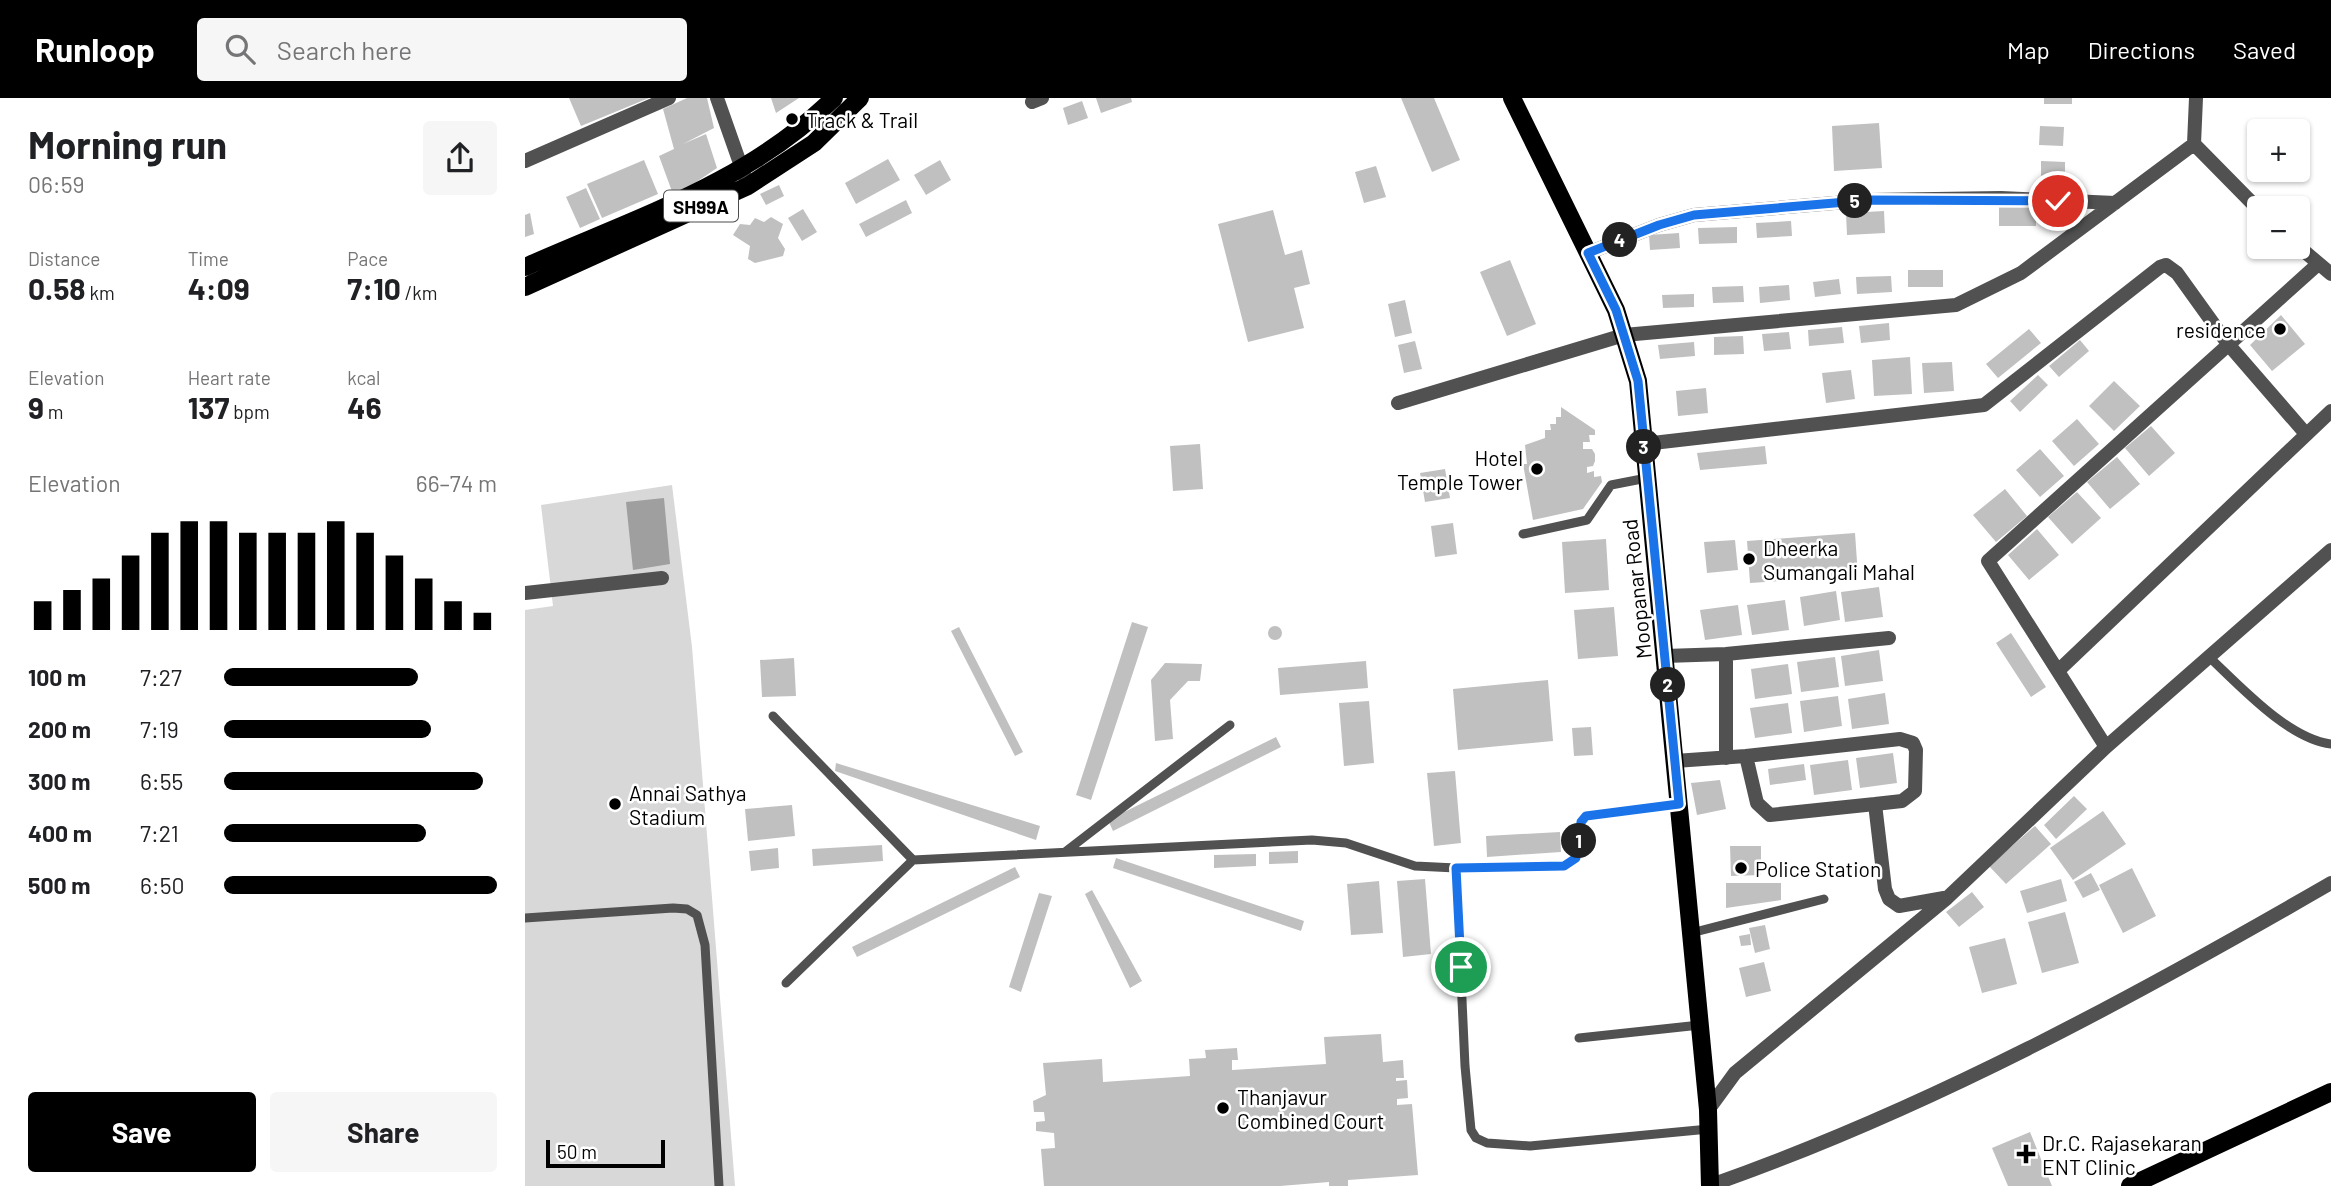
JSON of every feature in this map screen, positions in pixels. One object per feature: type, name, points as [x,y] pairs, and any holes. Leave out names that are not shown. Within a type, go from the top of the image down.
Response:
[{"type":"main road","name":"SH99A","points":[[525,267],[744,179],[804,128],[834,98]]},
{"type":"main road","name":"SH99A","points":[[525,287],[814,143],[860,98]]},
{"type":"main road","name":"Moopanar Road","points":[[1512,98],[1616,310],[1638,381],[1708,1110],[1710,1185]]},
{"type":"main road","points":[[804,128],[814,143]]},
{"type":"main road","points":[[2130,1186],[2331,1092]]},
{"type":"street","points":[[525,161],[669,98]]},
{"type":"street","points":[[717,98],[744,179]]},
{"type":"street","points":[[2196,98],[2194,144],[2247,197]]},
{"type":"street","points":[[1398,403],[1624,335],[1956,305],[2021,273],[2194,144]]},
{"type":"street","points":[[1588,253],[1659,225],[1694,215],[1870,200],[2001,198],[2115,204]]},
{"type":"street","points":[[2310,258],[2331,274]]},
{"type":"street","points":[[1644,444],[1984,405],[2159,267],[2166,265],[2177,273],[2228,344],[2307,434]]},
{"type":"street","points":[[2106,747],[1988,561],[2317,265]]},
{"type":"street","points":[[2059,670],[2331,411]]},
{"type":"street","points":[[1708,1110],[1735,1073],[1947,898],[2106,747],[2331,550]]},
{"type":"street","points":[[525,593],[662,578]]},
{"type":"street","points":[[1665,656],[1726,654],[1889,638]]},
{"type":"street","points":[[1726,654],[1726,758]]},
{"type":"street","points":[[1675,761],[1900,739],[1913,743],[1916,750],[1915,791],[1902,801],[1770,816],[1757,803],[1746,756]]},
{"type":"street","points":[[1875,804],[1885,889],[1889,899],[1899,906],[1947,898]]},
{"type":"street","points":[[1710,1185],[1769,1164],[1966,1079],[2201,958],[2331,883]]},
{"type":"lane","points":[[1523,534],[1579,524],[1594,513],[1611,485],[1647,478]]},
{"type":"lane","points":[[2208,656],[2255,701],[2312,742],[2331,744]]},
{"type":"lane","points":[[773,716],[913,860]]},
{"type":"lane","points":[[1064,852],[1230,725]]},
{"type":"lane","points":[[786,983],[913,860],[1311,840],[1346,843],[1415,866],[1564,866],[1576,858],[1581,822],[1586,816],[1679,804]]},
{"type":"lane","points":[[1456,868],[1465,1066],[1471,1130],[1476,1138],[1487,1143],[1530,1146],[1709,1129]]},
{"type":"lane","points":[[1691,933],[1824,899]]},
{"type":"lane","points":[[525,918],[673,908],[687,909],[697,915],[705,945],[719,1186]]},
{"type":"lane","points":[[1579,1038],[1700,1025]]},
{"type":"shaded area","name":"Annai Sathya Stadium","points":[[672,485],[692,647],[735,1186],[525,1186],[525,610],[553,606],[541,505]]},
{"type":"shaded area","points":[[664,498],[670,564],[633,570],[626,502]]},
{"type":"building","points":[[569,98],[649,98],[581,126]]},
{"type":"building","points":[[687,98],[707,98],[714,128],[683,144],[706,134],[717,168],[674,197],[659,156],[674,149],[663,109]]},
{"type":"building","points":[[771,98],[799,98],[776,113]]},
{"type":"building","points":[[1096,98],[1131,98],[1132,102],[1101,113]]},
{"type":"building","points":[[1401,98],[1434,98],[1460,160],[1432,172]]},
{"type":"building","points":[[2044,98],[2072,98],[2072,104],[2044,104]]},
{"type":"building","points":[[1082,101],[1088,118],[1068,125],[1063,108]]},
{"type":"building","points":[[1879,123],[1882,168],[1834,171],[1832,126]]},
{"type":"building","points":[[2040,126],[2064,127],[2063,146],[2039,145]]},
{"type":"building","points":[[888,159],[900,180],[856,204],[845,183]]},
{"type":"building","points":[[644,160],[658,194],[602,218],[587,184]]},
{"type":"building","points":[[940,160],[951,180],[926,195],[914,175]]},
{"type":"building","points":[[2041,161],[2065,162],[2065,178],[2041,177]]},
{"type":"building","points":[[1376,166],[1386,197],[1364,203],[1355,172]]},
{"type":"building","points":[[779,185],[784,196],[766,205],[760,194]]},
{"type":"building","points":[[586,188],[600,219],[580,228],[566,197]]},
{"type":"building","points":[[906,200],[912,213],[866,237],[859,224]]},
{"type":"building","points":[[1999,206],[2036,206],[2036,226],[1999,226]]},
{"type":"building","points":[[803,209],[817,232],[802,241],[788,218]]},
{"type":"building","points":[[1273,210],[1285,255],[1302,250],[1310,284],[1294,288],[1304,328],[1248,342],[1218,224]]},
{"type":"building","points":[[1884,211],[1885,233],[1847,235],[1846,213]]},
{"type":"building","points":[[530,213],[534,234],[525,237],[525,215]]},
{"type":"building","points":[[771,217],[783,224],[778,238],[785,249],[783,256],[755,263],[748,259],[750,246],[733,235],[740,224],[750,225],[755,218],[764,222]]},
{"type":"building","points":[[1791,221],[1792,236],[1757,238],[1756,223]]},
{"type":"building","points":[[1737,227],[1737,243],[1699,244],[1698,228]]},
{"type":"building","points":[[1679,233],[1680,248],[1650,250],[1649,235]]},
{"type":"building","points":[[1510,260],[1536,324],[1507,336],[1480,272]]},
{"type":"building","points":[[1908,270],[1943,270],[1943,287],[1908,287]]},
{"type":"building","points":[[1891,276],[1892,292],[1857,294],[1856,277]]},
{"type":"building","points":[[1839,279],[1841,294],[1815,297],[1813,282]]},
{"type":"building","points":[[1789,285],[1790,300],[1760,303],[1759,287]]},
{"type":"building","points":[[1743,286],[1744,302],[1713,303],[1712,287]]},
{"type":"building","points":[[1694,294],[1694,307],[1663,308],[1662,295]]},
{"type":"building","points":[[1405,300],[1412,333],[1395,337],[1388,304]]},
{"type":"building","name":"residence","points":[[2281,315],[2305,344],[2272,371],[2250,345]]},
{"type":"building","points":[[1889,323],[1890,340],[1861,343],[1859,326]]},
{"type":"building","points":[[1842,327],[1844,343],[1809,346],[1808,330]]},
{"type":"building","points":[[2029,329],[2041,343],[1998,378],[1986,364]]},
{"type":"building","points":[[1789,332],[1791,349],[1764,351],[1762,334]]},
{"type":"building","points":[[1743,336],[1744,354],[1714,355],[1714,337]]},
{"type":"building","points":[[2080,340],[2089,351],[2059,377],[2049,366]]},
{"type":"building","points":[[1415,341],[1422,369],[1404,373],[1398,345]]},
{"type":"building","points":[[1694,342],[1695,356],[1660,359],[1658,345]]},
{"type":"building","points":[[1910,357],[1912,394],[1874,396],[1872,360]]},
{"type":"building","points":[[1952,362],[1954,391],[1924,393],[1922,363]]},
{"type":"building","points":[[1851,370],[1855,399],[1826,403],[1822,373]]},
{"type":"building","points":[[2038,375],[2048,385],[2020,412],[2010,401]]},
{"type":"building","points":[[2114,381],[2140,406],[2114,431],[2089,406]]},
{"type":"building","points":[[1706,388],[1708,413],[1678,416],[1676,391]]},
{"type":"building","points":[[1561,407],[1595,430],[1595,435],[1589,435],[1590,442],[1583,442],[1583,449],[1592,449],[1595,454],[1593,466],[1587,467],[1587,473],[1594,471],[1594,477],[1601,476],[1602,482],[1583,509],[1533,520],[1523,464],[1527,464],[1525,445],[1545,438],[1545,430],[1551,430],[1550,424],[1556,424],[1556,417],[1561,417]]},
{"type":"building","points":[[2077,419],[2099,444],[2074,466],[2052,441]]},
{"type":"building","points":[[2151,426],[2175,453],[2149,476],[2125,448]]},
{"type":"building","points":[[1200,444],[1203,489],[1173,491],[1170,446]]},
{"type":"building","points":[[1765,446],[1767,464],[1700,470],[1697,453]]},
{"type":"building","points":[[2040,449],[2064,476],[2040,497],[2016,470]]},
{"type":"building","points":[[2117,457],[2140,484],[2110,509],[2087,482]]},
{"type":"building","points":[[1445,469],[1450,498],[1425,502],[1420,473]]},
{"type":"building","points":[[2005,489],[2027,516],[1996,542],[1973,515]]},
{"type":"building","points":[[2077,492],[2101,518],[2072,544],[2048,517]]},
{"type":"building","points":[[1453,523],[1457,554],[1435,557],[1431,526]]},
{"type":"building","points":[[2037,529],[2059,555],[2029,580],[2008,555]]},
{"type":"building","points":[[1855,533],[1858,576],[1750,583],[1747,541]]},
{"type":"building","points":[[1606,539],[1609,590],[1565,593],[1562,542]]},
{"type":"building","points":[[1735,540],[1738,570],[1707,573],[1704,542]]},
{"type":"building","points":[[1879,587],[1883,617],[1845,622],[1841,592]]},
{"type":"building","points":[[1836,591],[1840,620],[1804,626],[1800,597]]},
{"type":"building","points":[[1785,600],[1789,630],[1752,635],[1747,605]]},
{"type":"building","points":[[1738,605],[1742,635],[1705,640],[1700,610]]},
{"type":"building","points":[[1614,607],[1618,656],[1578,659],[1574,610]]},
{"type":"building","points":[[1132,622],[1148,627],[1091,800],[1076,795]]},
{"type":"building","points":[[1275,626],[1280,628],[1280,638],[1275,640],[1270,638],[1268,633],[1270,628]]},
{"type":"building","points":[[959,627],[1023,752],[1015,756],[951,631]]},
{"type":"building","points":[[2011,633],[2046,687],[2031,697],[1996,643]]},
{"type":"building","points":[[1879,650],[1883,681],[1845,686],[1841,656]]},
{"type":"building","points":[[1835,657],[1839,687],[1801,692],[1797,662]]},
{"type":"building","points":[[794,658],[796,696],[762,697],[760,660]]},
{"type":"building","points":[[1366,661],[1368,688],[1280,695],[1278,668]]},
{"type":"building","points":[[1165,663],[1202,664],[1200,681],[1188,681],[1170,700],[1173,739],[1155,741],[1151,680]]},
{"type":"building","points":[[1788,664],[1792,694],[1755,699],[1751,669]]},
{"type":"building","points":[[1548,680],[1553,741],[1458,750],[1453,689]]},
{"type":"building","points":[[1885,693],[1889,724],[1852,729],[1848,699]]},
{"type":"building","points":[[1838,696],[1842,726],[1804,732],[1800,701]]},
{"type":"building","points":[[1369,701],[1374,763],[1344,766],[1339,703]]},
{"type":"building","points":[[1788,703],[1792,733],[1755,738],[1750,708]]},
{"type":"building","points":[[1591,727],[1593,755],[1574,756],[1572,728]]},
{"type":"building","points":[[1276,737],[1281,747],[1113,831],[1108,820]]},
{"type":"building","points":[[1893,753],[1897,783],[1860,788],[1856,758]]},
{"type":"building","points":[[1848,760],[1852,790],[1814,795],[1810,765]]},
{"type":"building","points":[[836,763],[1040,826],[1036,840],[835,771]]},
{"type":"building","points":[[1804,764],[1806,780],[1770,785],[1768,769]]},
{"type":"building","points":[[1455,771],[1461,843],[1434,846],[1427,773]]},
{"type":"building","points":[[1720,780],[1726,809],[1697,815],[1691,783]]},
{"type":"building","points":[[2074,796],[2087,809],[2056,839],[2044,825]]},
{"type":"building","points":[[792,805],[795,836],[748,841],[745,809]]},
{"type":"building","points":[[2103,811],[2126,844],[2073,880],[2050,848]]},
{"type":"building","points":[[2035,826],[2051,844],[2006,884],[1989,866]]},
{"type":"building","points":[[1560,832],[1561,852],[1487,857],[1486,836]]},
{"type":"building","points":[[882,845],[883,861],[813,866],[812,849]]},
{"type":"building","points":[[1730,846],[1761,846],[1761,875],[1731,876]]},
{"type":"building","points":[[778,848],[779,868],[751,871],[749,851]]},
{"type":"building","points":[[1298,851],[1298,863],[1269,864],[1269,852]]},
{"type":"building","points":[[1256,854],[1256,866],[1214,868],[1214,855]]},
{"type":"building","points":[[1116,858],[1304,921],[1301,931],[1113,868]]},
{"type":"building","points":[[1015,867],[1020,877],[857,957],[852,947]]},
{"type":"building","points":[[2132,868],[2156,916],[2123,933],[2099,885]]},
{"type":"building","points":[[2091,873],[2100,890],[2083,898],[2074,882]]},
{"type":"building","points":[[1425,879],[1431,954],[1403,957],[1397,881]]},
{"type":"building","points":[[2061,879],[2067,901],[2027,913],[2020,891]]},
{"type":"building","points":[[1379,881],[1383,933],[1351,935],[1347,884]]},
{"type":"building","points":[[1726,883],[1781,883],[1781,900],[1726,908]]},
{"type":"building","points":[[1092,890],[1142,981],[1130,988],[1085,894]]},
{"type":"building","points":[[1972,892],[1984,907],[1959,927],[1946,912]]},
{"type":"building","points":[[1039,893],[1052,896],[1021,992],[1009,987]]},
{"type":"building","points":[[2065,912],[2079,963],[2042,973],[2028,922]]},
{"type":"building","points":[[1765,925],[1770,949],[1755,953],[1749,928]]},
{"type":"building","points":[[1750,934],[1751,945],[1741,946],[1739,936]]},
{"type":"building","points":[[2005,938],[2017,984],[1982,993],[1969,947]]},
{"type":"building","points":[[1764,962],[1771,991],[1746,997],[1739,968]]},
{"type":"building","name":"Thanjavur Combined Court","points":[[1381,1034],[1383,1062],[1403,1060],[1404,1078],[1396,1078],[1396,1081],[1407,1080],[1408,1098],[1397,1099],[1397,1105],[1412,1104],[1418,1175],[1348,1180],[1348,1186],[1329,1186],[1329,1182],[1280,1186],[1044,1186],[1041,1149],[1055,1148],[1054,1133],[1036,1131],[1036,1122],[1045,1121],[1044,1112],[1034,1112],[1033,1101],[1046,1095],[1043,1063],[1102,1059],[1103,1082],[1190,1076],[1189,1059],[1206,1058],[1205,1050],[1237,1048],[1238,1060],[1232,1060],[1232,1070],[1326,1064],[1324,1037]]},
{"type":"building","points":[[2030,1132],[2052,1186],[2008,1186],[1992,1148]]},
{"type":"place","name":"Track & Trail","points":[[792,119]]},
{"type":"place","name":"residence","points":[[2280,329]]},
{"type":"place","name":"Hotel Temple Tower","points":[[1537,469]]},
{"type":"place","name":"Dheerka Sumangali Mahal","points":[[1749,559]]},
{"type":"place","name":"Annai Sathya Stadium","points":[[615,804]]},
{"type":"place","name":"Police Station","points":[[1741,868]]},
{"type":"place","name":"Thanjavur Combined Court","points":[[1223,1108]]},
{"type":"place","name":"Dr.C. Rajasekaran ENT Clinic","points":[[2026,1154]]},
{"type":"route","points":[[1461,967],[1456,868],[1564,866],[1576,858],[1581,822],[1586,816],[1594,812],[1679,804],[1638,381],[1616,310],[1588,253],[1659,225],[1694,215],[1870,200],[2001,198],[2058,201]]}]
